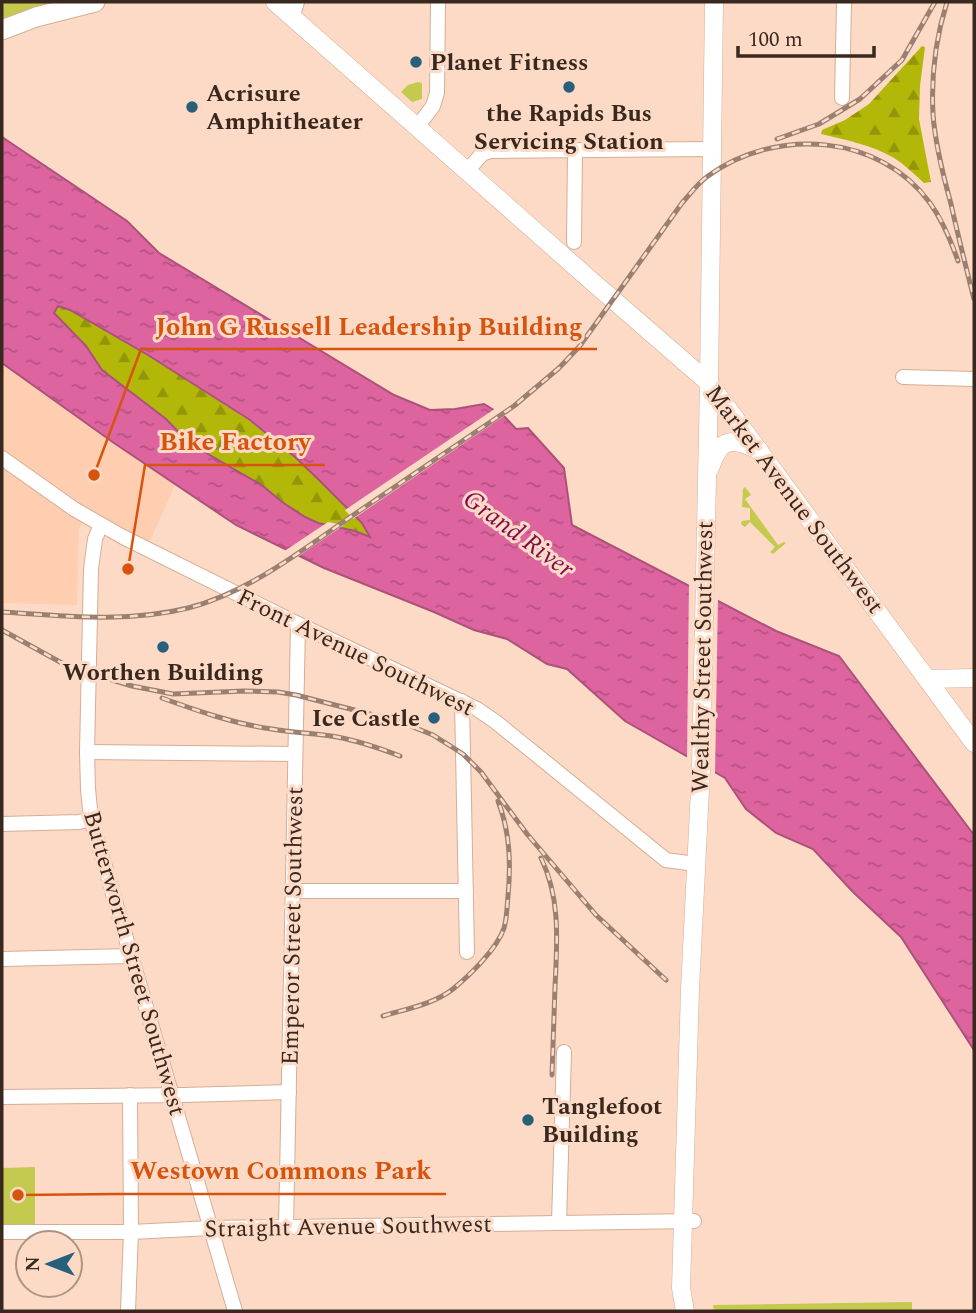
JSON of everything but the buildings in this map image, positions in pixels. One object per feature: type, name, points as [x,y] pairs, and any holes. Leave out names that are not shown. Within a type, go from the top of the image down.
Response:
[{"type":"highway","points":[[2,30],[22,21],[95,2]]},
{"type":"main road","name":"Market Avenue Southwest","points":[[275,2],[294,9],[417,127],[709,383],[974,743]]},
{"type":"main road","name":"Wealthy Street Southwest","points":[[685,1311],[681,1288],[688,1221],[695,864],[701,769],[714,2]]},
{"type":"main road","points":[[707,477],[716,454],[726,442],[738,441],[760,450]]},
{"type":"main road","points":[[928,678],[974,678]]},
{"type":"street","points":[[417,127],[433,106],[437,93],[438,2]]},
{"type":"street","points":[[842,98],[844,2]]},
{"type":"street","points":[[467,171],[482,154],[490,151],[712,149]]},
{"type":"street","points":[[574,243],[575,151]]},
{"type":"street","points":[[902,377],[974,379]]},
{"type":"street","name":"Front Avenue Southwest","points":[[2,458],[101,525],[298,624],[477,709],[666,860],[695,864]]},
{"type":"street","name":"Butterworth Street Southwest","points":[[101,525],[95,539],[91,569],[88,752],[91,819],[235,1311]]},
{"type":"street","name":"Emperor Street Southwest","points":[[286,1228],[298,624]]},
{"type":"street","points":[[462,701],[467,951]]},
{"type":"street","points":[[88,752],[294,754]]},
{"type":"street","points":[[2,824],[71,823],[91,819]]},
{"type":"street","points":[[294,891],[466,891]]},
{"type":"street","points":[[2,959],[131,956]]},
{"type":"street","points":[[559,1223],[564,1052]]},
{"type":"street","points":[[2,1097],[289,1092]]},
{"type":"street","points":[[128,1311],[131,1095]]},
{"type":"street","name":"Straight Avenue Southwest","points":[[2,1232],[688,1221]]},
{"type":"shaded area","points":[[2,2],[69,2],[2,23]]},
{"type":"shaded area","points":[[422,83],[422,99],[412,102],[401,92],[408,85]]},
{"type":"shaded area","points":[[2,363],[114,443],[176,483],[149,543],[87,508],[79,530],[77,605],[2,603]]},
{"type":"shaded area","points":[[745,487],[751,495],[745,499],[778,545],[786,543],[773,554],[770,552],[775,547],[750,522],[745,527],[741,524],[742,521],[750,520],[750,508],[742,507]]},
{"type":"shaded area","points":[[35,1167],[35,1229],[2,1232],[2,1168]]},
{"type":"shaded area","points":[[912,1302],[912,1311],[714,1311],[713,1305]]},
{"type":"green space","points":[[922,46],[925,47],[919,119],[931,182],[924,183],[886,153],[821,134],[822,130],[845,120],[869,104]]},
{"type":"green space","points":[[58,305],[148,355],[250,421],[318,479],[362,523],[371,537],[305,517],[263,486],[189,443],[166,419],[102,370],[86,346],[54,313]]},
{"type":"water","name":"Grand River","points":[[2,137],[127,221],[159,253],[394,395],[430,410],[484,404],[505,417],[516,429],[528,428],[564,468],[572,525],[776,631],[839,656],[974,835],[974,1050],[901,937],[853,892],[813,849],[776,833],[746,809],[725,778],[625,721],[567,669],[547,664],[507,639],[474,630],[324,568],[236,525],[2,363]],"holes":[[[58,306],[70,310],[148,355],[250,420],[318,479],[362,523],[370,537],[305,517],[263,486],[189,443],[166,419],[102,370],[86,346],[54,313]]]},
{"type":"pier","points":[[496,408],[507,414],[353,519],[345,510]]},
{"type":"pier","points":[[328,522],[344,525],[296,558],[283,552]]},
{"type":"pier","points":[[689,582],[718,596],[715,776],[687,760]]},
{"type":"railway","points":[[777,139],[819,124],[860,99],[902,60],[935,2]]},
{"type":"railway","points":[[947,2],[935,57],[933,114],[942,171],[974,299]]},
{"type":"railway","points":[[2,612],[95,617],[142,616],[188,608],[251,583],[514,406],[559,368],[579,347],[682,203],[704,179],[735,160],[764,150],[794,145],[825,145],[855,151],[883,162],[909,180],[930,203],[946,231],[958,261]]},
{"type":"railway","points":[[2,630],[69,667],[132,686],[173,694],[278,692],[401,722],[433,735],[463,754],[481,772],[527,834],[596,915],[666,980]]},
{"type":"railway","points":[[162,698],[244,724],[345,739],[400,756]]},
{"type":"railway","points":[[383,1016],[420,1006],[445,994],[475,969],[500,936],[506,916],[509,860],[505,824],[498,801]]},
{"type":"railway","points":[[541,858],[552,889],[556,921],[552,1075]]},
{"type":"place","name":"Planet Fitness","points":[[416,62]]},
{"type":"place","name":"the Rapids Bus Servicing Station","points":[[569,87]]},
{"type":"place","name":"Acrisure Amphitheater","points":[[192,107]]},
{"type":"place","name":"John G Russell Leadership Building","points":[[94,475]]},
{"type":"place","name":"Bike Factory","points":[[128,569]]},
{"type":"place","name":"Worthen Building","points":[[163,647]]},
{"type":"place","name":"Ice Castle","points":[[434,718]]},
{"type":"place","name":"Tanglefoot Building","points":[[528,1120]]},
{"type":"place","name":"Westown Commons Park","points":[[18,1195]]}]
